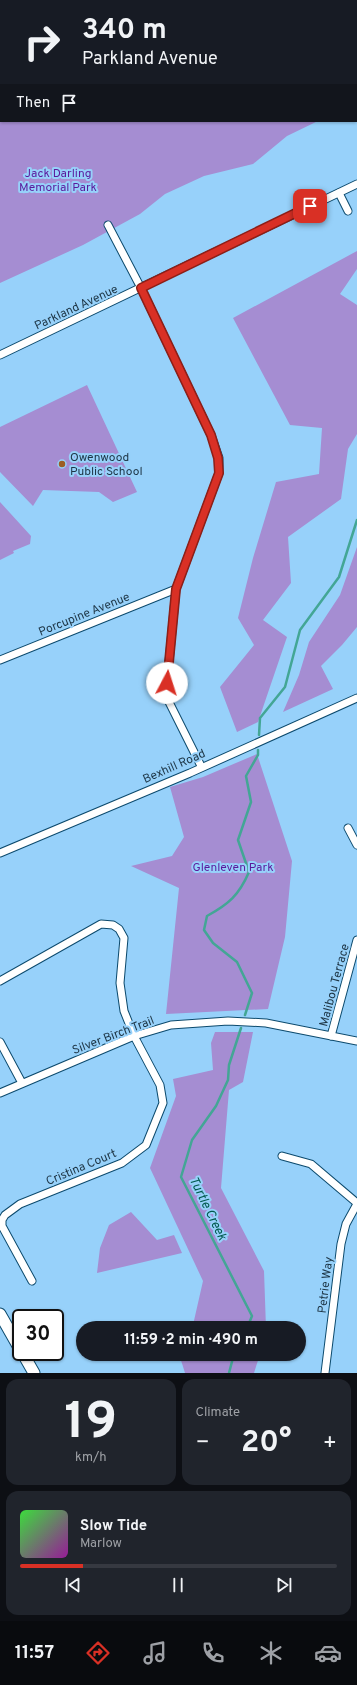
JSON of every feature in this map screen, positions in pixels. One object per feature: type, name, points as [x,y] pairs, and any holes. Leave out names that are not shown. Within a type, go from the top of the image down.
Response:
[{"type":"main road","points":[[0,1314],[12,1335]]},
{"type":"main road","points":[[27,1361],[34,1373]]},
{"type":"street","name":"Parkland Avenue","points":[[0,355],[357,184]]},
{"type":"street","points":[[338,193],[348,211]]},
{"type":"street","points":[[108,225],[141,288],[211,435],[218,458],[219,473],[176,589],[167,693],[169,702],[201,766]]},
{"type":"street","name":"Porcupine Avenue","points":[[0,660],[176,589]]},
{"type":"street","name":"Bexhill Road","points":[[0,853],[190,773],[201,766],[357,698]]},
{"type":"street","points":[[348,828],[357,845]]},
{"type":"street","name":"Cristina Court","points":[[0,981],[101,924],[113,925],[119,929],[124,938],[120,983],[124,1011],[134,1036],[160,1085],[162,1103],[154,1128],[146,1145],[122,1163],[20,1204],[5,1215],[2,1220],[2,1226],[32,1281]]},
{"type":"street","name":"Malibou Terrace","points":[[331,1036],[357,940]]},
{"type":"street","name":"Silver Birch Trail","points":[[0,1093],[134,1036],[171,1025],[228,1021],[266,1023],[357,1042]]},
{"type":"street","points":[[0,1042],[22,1083]]},
{"type":"street","points":[[282,1156],[311,1164],[357,1203]]},
{"type":"street","name":"Petrie Way","points":[[325,1373],[341,1244],[346,1224],[357,1203]]},
{"type":"green space","name":"Jack Darling Memorial Park","points":[[0,122],[316,122],[287,136],[253,164],[204,176],[165,194],[140,214],[83,245],[0,283]]},
{"type":"green space","points":[[357,251],[357,269],[340,294],[357,305],[357,434],[348,449],[341,499],[288,537],[291,583],[263,620],[287,637],[258,722],[237,732],[220,687],[254,645],[238,618],[253,558],[276,482],[319,474],[322,428],[290,425],[233,318]]},
{"type":"green space","name":"Owenwood Public School","points":[[87,385],[137,492],[113,502],[99,492],[43,490],[33,506],[0,472],[0,427]]},
{"type":"green space","points":[[0,502],[31,536],[30,544],[13,551],[14,553],[0,560]]},
{"type":"green space","points":[[357,547],[357,627],[321,666],[333,689],[283,712],[299,675],[309,642],[340,595]]},
{"type":"green space","name":"Glenleven Park","points":[[257,754],[292,861],[285,937],[268,1009],[166,1014],[179,888],[131,866],[172,856],[184,837],[170,787],[203,777]]},
{"type":"green space","points":[[215,1032],[253,1032],[243,1082],[229,1090],[221,1188],[264,1271],[266,1321],[194,1321],[203,1281],[150,1168],[176,1096],[173,1079],[213,1070],[211,1043]]},
{"type":"green space","points":[[131,1212],[157,1240],[174,1235],[182,1253],[97,1273],[100,1248],[109,1225]]},
{"type":"green space","points":[[181,1361],[258,1361],[254,1373],[185,1373]]},
{"type":"waterway","name":"Turtle Creek","points":[[259,735],[260,718],[285,687],[300,630],[339,577],[357,520]]},
{"type":"waterway","name":"Turtle Creek","points":[[245,1015],[252,993],[237,962],[213,943],[204,930],[207,916],[227,903],[237,893],[249,872],[238,840],[251,802],[246,776],[258,755],[258,750]]},
{"type":"waterway","name":"Turtle Creek","points":[[241,1028],[229,1065],[228,1080],[216,1106],[192,1140],[181,1177],[252,1316],[250,1321]]},
{"type":"waterway","name":"Turtle Creek","points":[[229,1373],[232,1361]]},
{"type":"place","name":"Owenwood Public School","points":[[62,464]]},
{"type":"route","points":[[167,683],[176,589],[219,473],[218,458],[211,435],[141,288],[310,206]]}]
